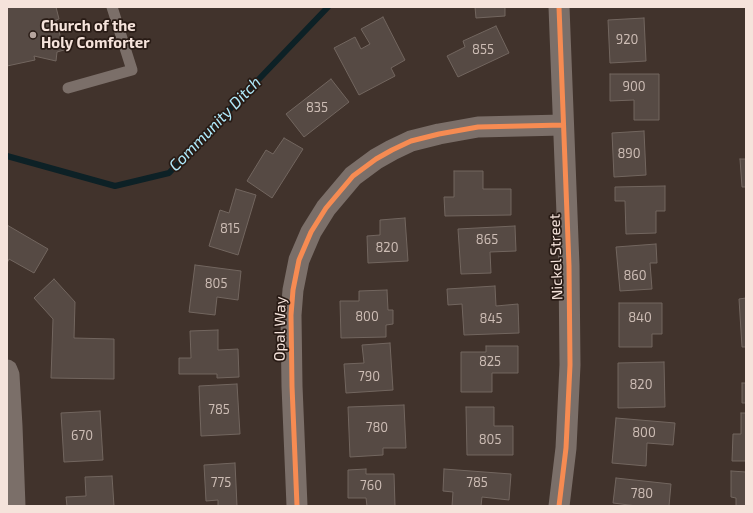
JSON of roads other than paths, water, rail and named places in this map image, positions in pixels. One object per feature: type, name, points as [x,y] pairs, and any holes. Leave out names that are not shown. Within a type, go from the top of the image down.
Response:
[{"type":"street","name":"Nickel Street","points":[[558,7],[569,266],[570,365],[566,448],[559,506]]},
{"type":"street","name":"Opal Way","points":[[297,506],[292,386],[291,315],[293,290],[299,260],[311,232],[326,208],[353,176],[376,159],[412,141],[439,134],[478,127],[563,125]]},
{"type":"street","points":[[7,370],[9,375],[15,506]]},
{"type":"lane","points":[[68,88],[132,70],[112,7]]},
{"type":"waterway","name":"Community Ditch","points":[[7,156],[115,186],[169,173],[328,7]]},
{"type":"place","name":"Church of the Holy Comforter","points":[[33,35]]}]
